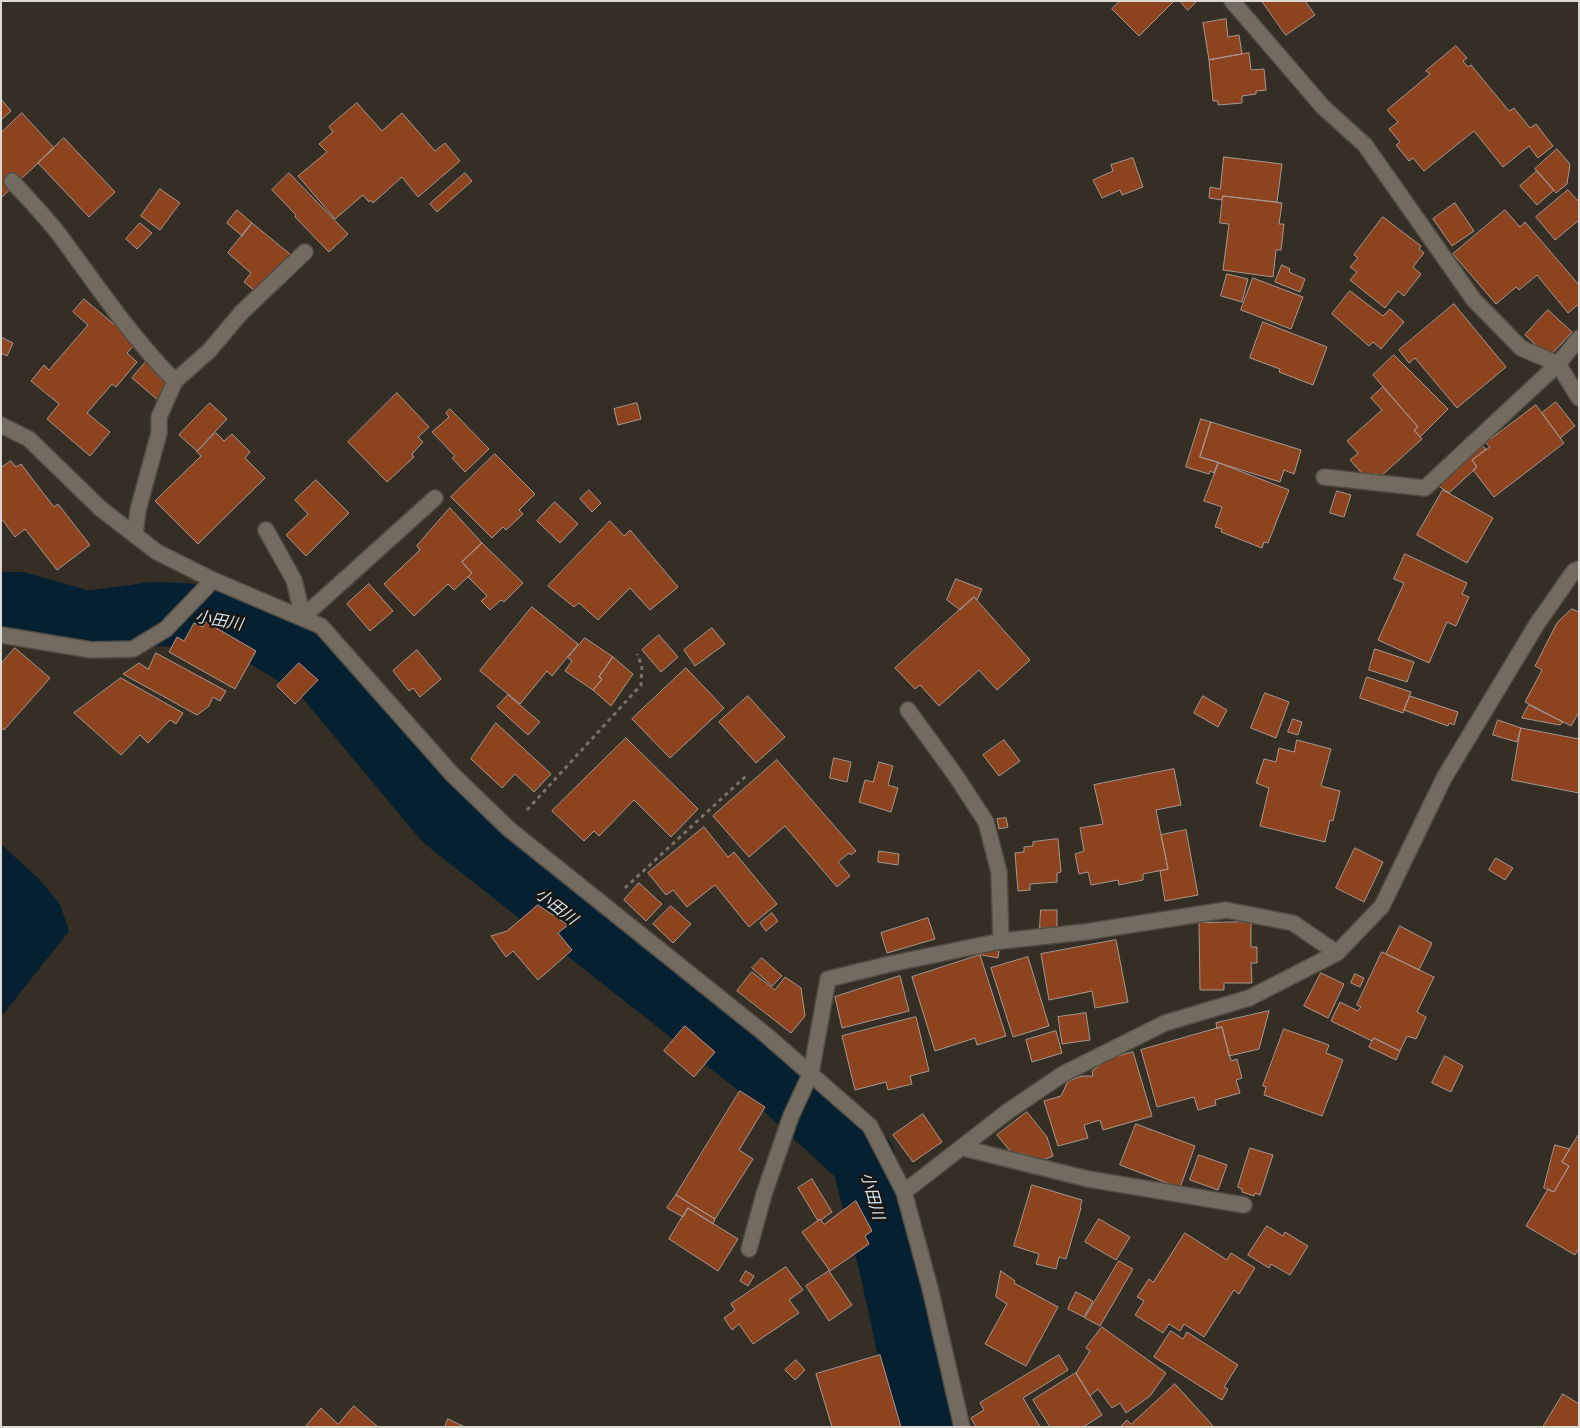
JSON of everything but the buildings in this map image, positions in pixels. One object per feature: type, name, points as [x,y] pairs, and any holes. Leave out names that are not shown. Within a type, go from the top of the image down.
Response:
[{"type":"street","points":[[1232,1],[1324,107],[1365,145],[1474,300],[1521,348],[1558,364],[1579,398]]},
{"type":"street","points":[[12,182],[57,232],[150,356],[175,381]]},
{"type":"street","points":[[135,535],[138,510],[159,433],[159,416],[175,381],[210,351],[241,313],[305,252]]},
{"type":"street","points":[[1324,477],[1425,488],[1558,364],[1579,338]]},
{"type":"street","points":[[1,425],[29,439],[101,509],[157,552],[213,580],[321,626],[452,774],[510,829],[870,1126],[904,1192],[930,1288],[962,1427]]},
{"type":"street","points":[[303,617],[435,498]]},
{"type":"street","points":[[266,530],[294,580],[303,617]]},
{"type":"street","points":[[904,1192],[1007,1112],[1062,1074],[1165,1023],[1249,998],[1337,952],[1382,906],[1444,778],[1537,624],[1574,571],[1579,569]]},
{"type":"street","points":[[1,635],[91,650],[133,649],[166,629],[213,580]]},
{"type":"street","points":[[908,710],[956,776],[986,822],[999,872],[1001,941]]},
{"type":"street","points":[[749,1249],[764,1194],[791,1116],[809,1076],[828,979],[1001,941],[1086,932],[1226,910],[1293,923],[1337,952]]},
{"type":"street","points":[[962,1148],[1088,1179],[1244,1205]]},
{"type":"path","points":[[510,829],[641,684],[642,666],[637,654]]},
{"type":"path","points":[[608,908],[628,885],[747,775]]},
{"type":"water","points":[[1,844],[40,880],[60,904],[69,931],[1,1017]]},
{"type":"waterway","name":"小田川","points":[[1,604],[19,604],[86,623],[154,614],[185,615],[249,626],[320,669],[445,819],[778,1081],[863,1159],[891,1266],[926,1427]]}]
